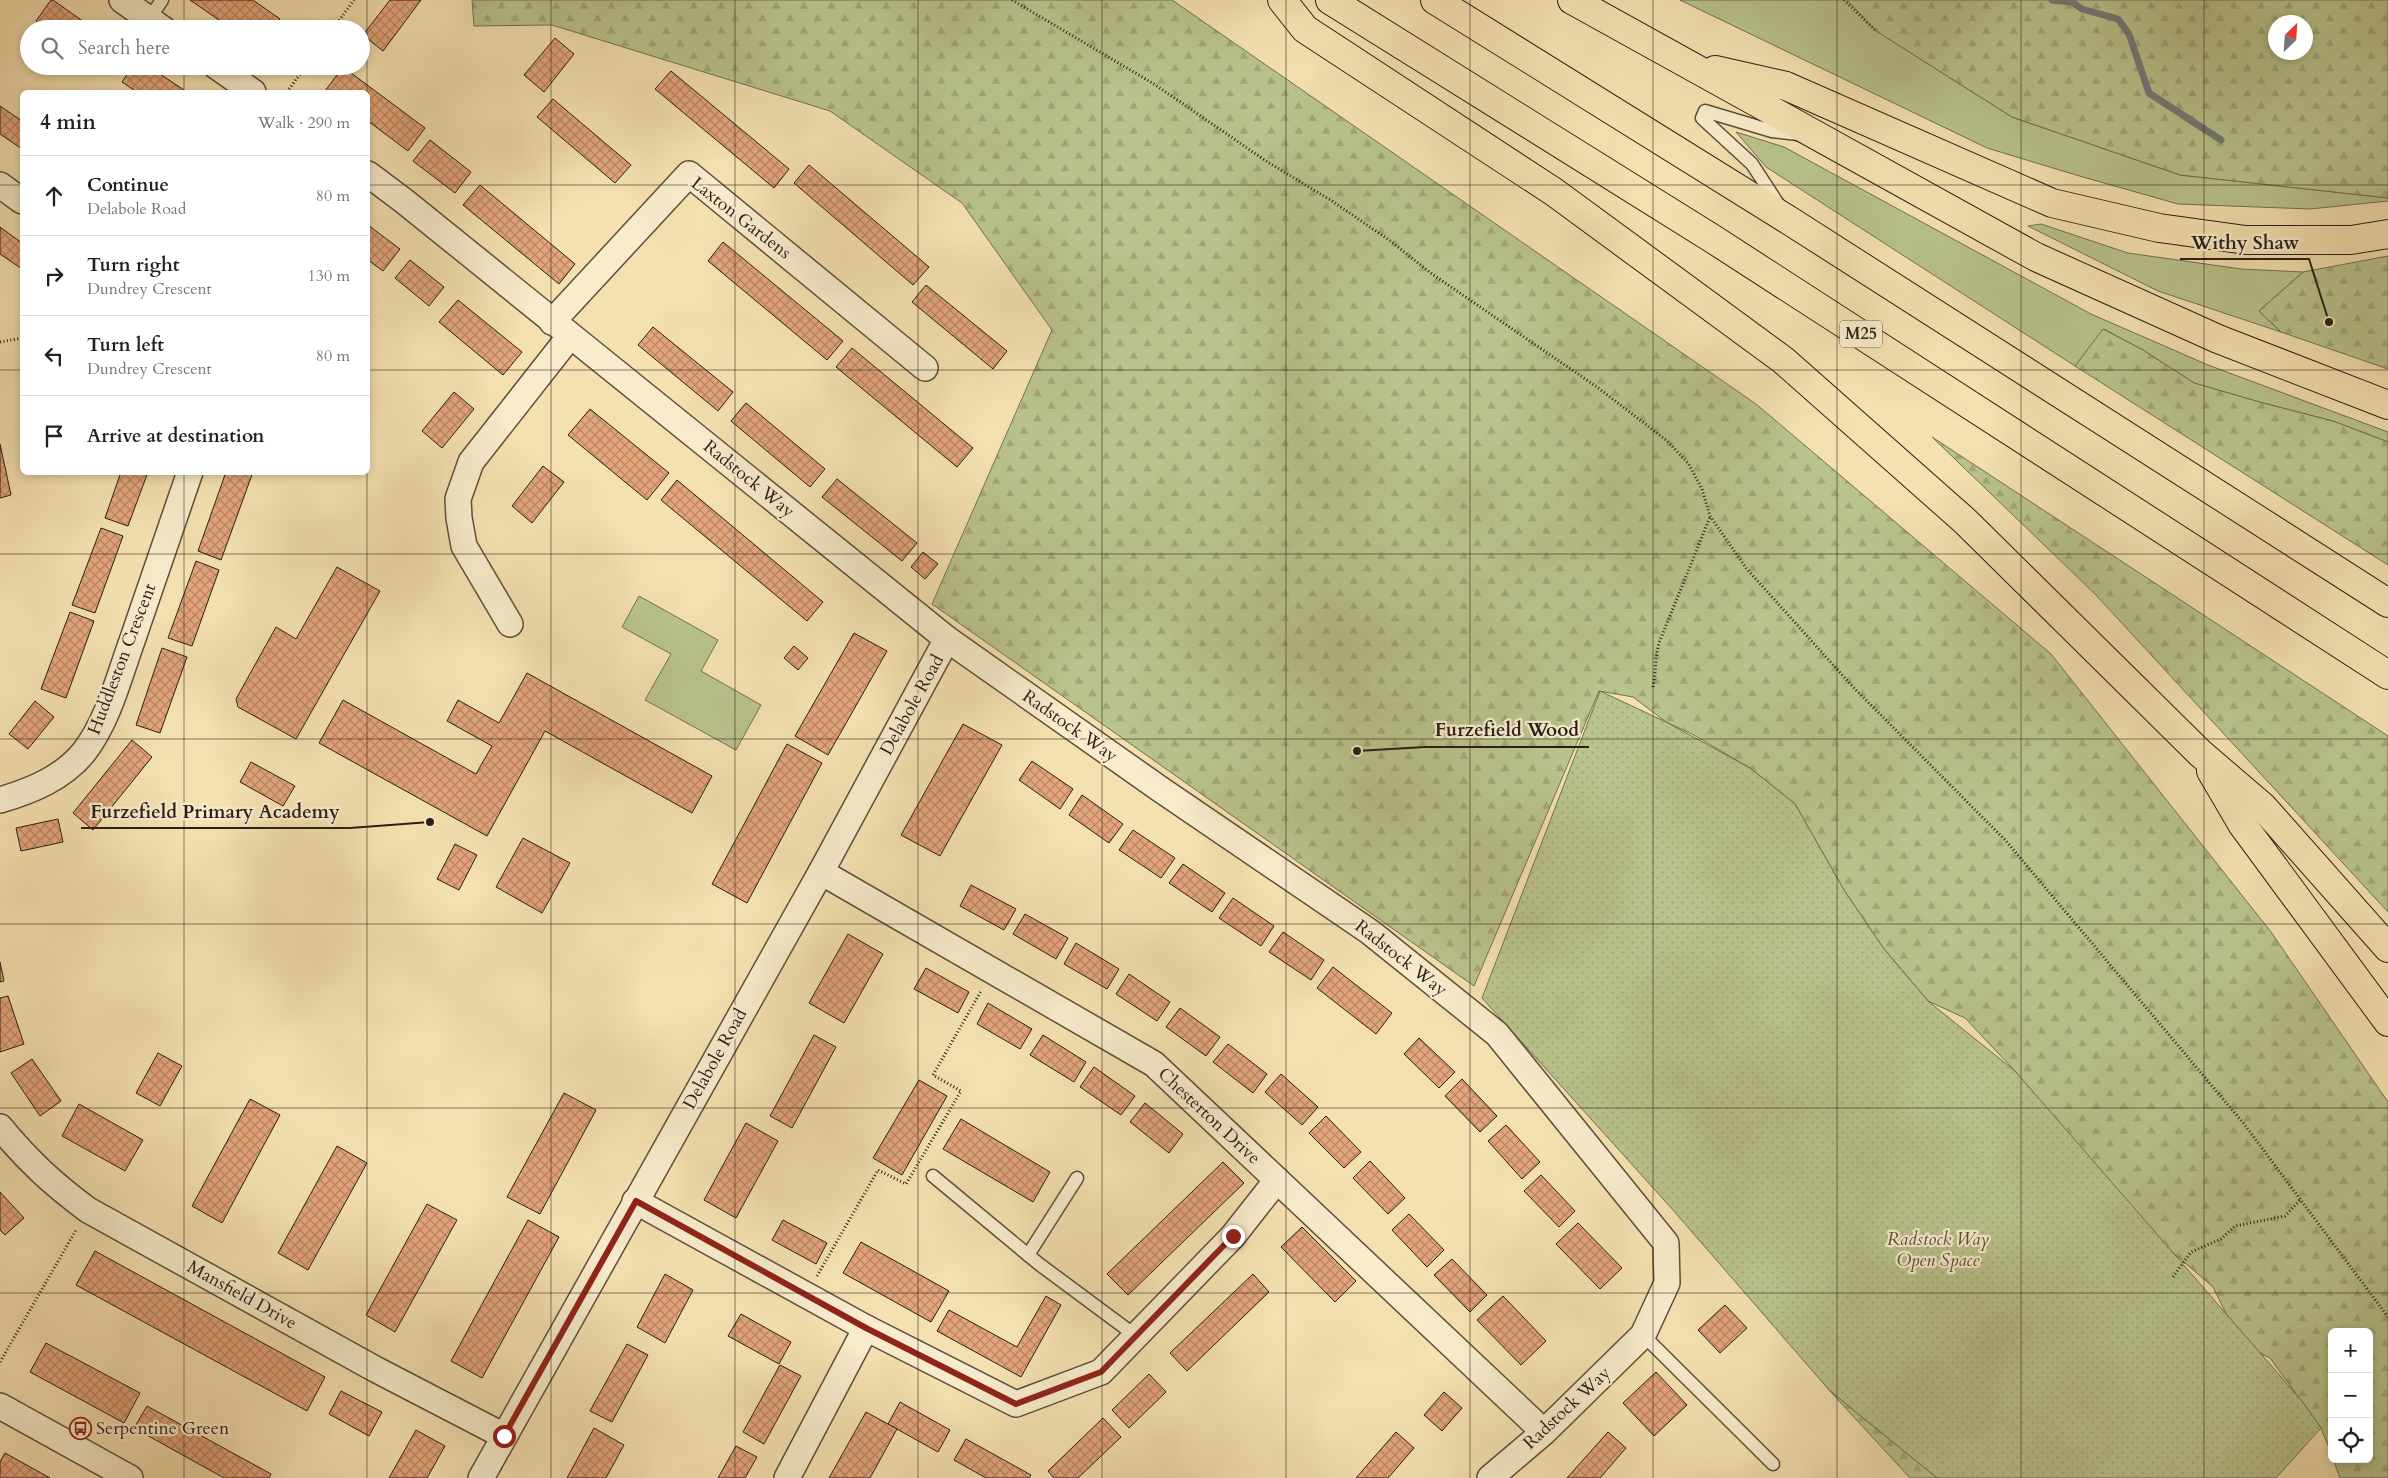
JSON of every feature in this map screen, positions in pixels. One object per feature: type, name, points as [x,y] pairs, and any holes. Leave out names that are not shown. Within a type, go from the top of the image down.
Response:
[{"type":"highway","points":[[1282,0],[1305,29],[1554,192],[1783,360],[1965,521],[2200,752],[2263,807],[2388,948]]},
{"type":"highway","name":"M25","points":[[1330,0],[1721,244],[2388,675]]},
{"type":"highway","points":[[1434,0],[1790,221],[2388,603]]},
{"type":"highway","points":[[1572,0],[2036,257],[2218,339],[2388,405]]},
{"type":"highway","points":[[1682,62],[1786,86],[2052,203],[2159,228],[2246,240],[2351,240],[2388,234]]},
{"type":"highway","points":[[2200,752],[2242,824],[2388,1022]]},
{"type":"street","points":[[122,0],[158,16]]},
{"type":"street","points":[[229,75],[250,90]]},
{"type":"street","name":"Laxton Gardens","points":[[561,329],[689,174],[925,368]]},
{"type":"street","name":"Radstock Way","points":[[370,176],[947,639],[1160,789],[1370,932],[1497,1034],[1666,1243],[1667,1283],[1643,1335],[1544,1432],[1490,1478]]},
{"type":"street","points":[[0,185],[20,200]]},
{"type":"street","points":[[510,624],[464,546],[458,499],[471,462],[561,329]]},
{"type":"street","name":"Huddleston Crescent","points":[[0,800],[35,788],[65,770],[84,752],[94,736],[119,678],[189,475]]},
{"type":"street","name":"Delabole Road","points":[[481,1478],[821,872],[947,639]]},
{"type":"street","name":"Chesterton Drive","points":[[821,872],[1154,1064],[1544,1432]]},
{"type":"street","name":"Mansfield Drive","points":[[0,1127],[28,1160],[52,1183],[88,1210],[375,1369],[504,1436]]},
{"type":"street","points":[[636,1201],[808,1294],[866,1328],[1016,1404],[1101,1372],[1233,1236],[1277,1180]]},
{"type":"street","points":[[787,1478],[866,1328]]},
{"type":"street","points":[[0,1406],[130,1478]]},
{"type":"lane","points":[[1790,221],[1752,164],[1702,118],[1705,111],[1772,131],[1816,136]]},
{"type":"lane","points":[[933,1176],[1028,1255],[1136,1336]]},
{"type":"lane","points":[[1028,1255],[1077,1178]]},
{"type":"lane","points":[[1643,1335],[1773,1464]]},
{"type":"path","points":[[340,20],[354,0]]},
{"type":"path","points":[[1012,0],[1154,84],[1266,160],[1332,201],[1389,240],[1432,274],[1632,413],[1666,440],[1688,463],[1702,489],[1710,516],[1746,568],[1853,687],[2006,841],[2244,1124],[2388,1317]]},
{"type":"path","points":[[1844,0],[1876,31]]},
{"type":"path","points":[[288,90],[299,75]]},
{"type":"path","points":[[0,342],[20,338]]},
{"type":"path","points":[[1653,687],[1656,672],[1654,660],[1659,643],[1710,516]]},
{"type":"path","points":[[808,1294],[878,1170],[906,1184],[961,1091],[933,1075],[987,981],[991,970]]},
{"type":"path","points":[[2173,1277],[2191,1252],[2221,1239],[2235,1226],[2285,1216],[2300,1200]]},
{"type":"path","points":[[0,1362],[88,1210]]},
{"type":"green space","points":[[472,0],[1172,0],[1756,404],[2051,654],[2271,932],[2388,1102],[2388,1478],[2340,1478],[2334,1463],[2373,1463],[2373,1328],[2328,1328],[2328,1445],[2321,1428],[2270,1358],[2241,1344],[2213,1287],[2155,1237],[2059,1136],[2015,1071],[1965,1018],[1928,1001],[1884,949],[1844,890],[1795,804],[1750,768],[1692,734],[1666,722],[1633,697],[1599,691],[1474,986],[932,604],[1052,330],[962,203],[830,111],[552,25],[474,26]]},
{"type":"green space","points":[[1680,0],[1849,0],[1889,39],[2012,117],[2180,175],[2388,198],[2388,201],[2310,209],[2178,204],[1987,148]]},
{"type":"green space","points":[[1847,0],[2388,0],[2388,198],[2180,175],[2012,117],[1876,31]]},
{"type":"green space","points":[[1736,132],[1784,147],[2091,314],[2208,365],[2388,432],[2388,442],[2333,421],[2194,383],[2143,350],[2104,329],[2075,366],[1766,167]]},
{"type":"green space","points":[[2041,224],[2128,253],[2241,269],[2303,272],[2259,311],[2281,332],[2158,291],[2028,226]]},
{"type":"green space","points":[[2388,256],[2388,369],[2281,332],[2259,311],[2303,272]]},
{"type":"green space","points":[[2103,329],[2143,350],[2194,383],[2333,421],[2388,442],[2388,565],[2075,366]]},
{"type":"green space","points":[[1932,437],[2388,736],[2388,912],[2095,594]]},
{"type":"green space","points":[[639,596],[718,640],[701,671],[761,705],[736,750],[645,700],[671,654],[622,627]]},
{"type":"green space","name":"Radstock Way Open Space","points":[[1600,691],[1666,722],[1750,768],[1795,804],[1844,890],[1884,949],[1928,1001],[2015,1071],[2302,1401],[2321,1428],[2276,1478],[1937,1478],[1829,1390],[1673,1210],[1482,998]]},
{"type":"green space","points":[[1829,1390],[1937,1478],[1910,1478]]},
{"type":"building","points":[[51,0],[53,0],[81,20],[37,20]]},
{"type":"building","points":[[190,0],[253,0],[280,19],[279,20],[219,20]]},
{"type":"building","points":[[390,0],[421,0],[383,51],[370,41],[370,26]]},
{"type":"building","points":[[555,38],[574,54],[544,92],[524,75]]},
{"type":"building","points":[[671,71],[789,169],[774,188],[655,89]]},
{"type":"building","points":[[127,75],[162,75],[184,90],[134,90],[122,82]]},
{"type":"building","points":[[337,75],[354,75],[425,128],[408,151],[370,122],[370,90],[326,90]]},
{"type":"building","points":[[553,99],[631,165],[615,183],[537,117]]},
{"type":"building","points":[[0,106],[20,120],[20,148],[0,134]]},
{"type":"building","points":[[430,140],[471,172],[455,193],[413,161]]},
{"type":"building","points":[[809,165],[929,267],[913,285],[794,183]]},
{"type":"building","points":[[480,185],[575,264],[559,284],[463,205]]},
{"type":"building","points":[[370,226],[400,249],[383,271],[370,261]]},
{"type":"building","points":[[0,227],[20,242],[20,268],[0,254]]},
{"type":"building","points":[[723,242],[843,341],[827,360],[708,261]]},
{"type":"building","points":[[410,260],[444,287],[429,306],[395,278]]},
{"type":"building","points":[[926,285],[1007,351],[993,369],[912,302]]},
{"type":"building","points":[[458,300],[522,352],[503,375],[439,322]]},
{"type":"building","points":[[653,327],[733,392],[718,411],[638,345]]},
{"type":"building","points":[[852,348],[973,448],[957,467],[836,367]]},
{"type":"building","points":[[454,392],[474,409],[442,448],[422,431]]},
{"type":"building","points":[[746,403],[825,469],[810,487],[731,421]]},
{"type":"building","points":[[590,409],[669,473],[647,500],[568,435]]},
{"type":"building","points":[[0,444],[11,495],[0,498]]},
{"type":"building","points":[[543,466],[564,482],[532,523],[512,506]]},
{"type":"building","points":[[120,475],[147,475],[128,526],[105,518]]},
{"type":"building","points":[[225,475],[252,475],[221,560],[198,551]]},
{"type":"building","points":[[837,479],[917,543],[902,561],[822,497]]},
{"type":"building","points":[[677,480],[823,602],[807,621],[661,500]]},
{"type":"building","points":[[101,528],[123,536],[95,613],[72,605]]},
{"type":"building","points":[[923,552],[938,564],[925,579],[911,567]]},
{"type":"building","points":[[196,561],[219,570],[192,646],[168,638]]},
{"type":"building","points":[[337,567],[380,591],[296,739],[238,707],[236,699],[276,627],[296,639]]},
{"type":"building","points":[[70,612],[94,621],[66,698],[41,689]]},
{"type":"building","points":[[854,633],[887,651],[828,755],[795,736]]},
{"type":"building","points":[[794,646],[808,658],[798,670],[784,658]]},
{"type":"building","points":[[162,648],[187,657],[160,733],[136,725]]},
{"type":"building","points":[[527,673],[712,776],[692,813],[545,731],[487,836],[319,743],[343,700],[476,774],[492,746],[447,721],[458,700],[499,723]]},
{"type":"building","points":[[35,701],[54,717],[28,749],[9,734]]},
{"type":"building","points":[[963,724],[1002,745],[940,856],[901,835]]},
{"type":"building","points":[[132,740],[152,757],[93,830],[73,813]]},
{"type":"building","points":[[787,744],[822,763],[747,903],[712,884]]},
{"type":"building","points":[[1032,761],[1073,789],[1060,809],[1019,780]]},
{"type":"building","points":[[251,762],[295,786],[283,806],[240,782]]},
{"type":"building","points":[[1082,795],[1123,824],[1109,843],[1069,815]]},
{"type":"building","points":[[58,819],[63,842],[21,851],[16,828]]},
{"type":"building","points":[[1133,830],[1175,858],[1161,878],[1119,850]]},
{"type":"building","points":[[523,838],[570,863],[542,913],[496,887]]},
{"type":"building","points":[[455,844],[477,855],[459,890],[437,879]]},
{"type":"building","points":[[1183,864],[1225,893],[1212,912],[1169,883]]},
{"type":"building","points":[[971,885],[1016,909],[1004,930],[960,906]]},
{"type":"building","points":[[1233,898],[1274,926],[1261,946],[1219,918]]},
{"type":"building","points":[[1025,914],[1068,938],[1056,959],[1013,934]]},
{"type":"building","points":[[1283,932],[1324,960],[1311,980],[1269,952]]},
{"type":"building","points":[[848,934],[883,954],[844,1023],[809,1003]]},
{"type":"building","points":[[1076,943],[1119,969],[1107,989],[1064,964]]},
{"type":"building","points":[[0,962],[4,981],[0,982]]},
{"type":"building","points":[[1333,967],[1392,1013],[1376,1034],[1317,988]]},
{"type":"building","points":[[926,968],[969,992],[958,1013],[914,989]]},
{"type":"building","points":[[1129,974],[1170,1002],[1157,1021],[1116,994]]},
{"type":"building","points":[[8,996],[24,1044],[0,1052],[0,998]]},
{"type":"building","points":[[988,1003],[1032,1029],[1020,1049],[977,1024]]},
{"type":"building","points":[[1180,1008],[1220,1037],[1206,1056],[1166,1027]]},
{"type":"building","points":[[814,1035],[836,1047],[792,1128],[770,1116]]},
{"type":"building","points":[[1043,1035],[1086,1062],[1074,1082],[1030,1055]]},
{"type":"building","points":[[1419,1038],[1455,1072],[1439,1088],[1404,1054]]},
{"type":"building","points":[[1228,1044],[1267,1074],[1253,1093],[1213,1062]]},
{"type":"building","points":[[158,1053],[182,1066],[160,1106],[136,1093]]},
{"type":"building","points":[[32,1059],[61,1101],[40,1116],[11,1073]]},
{"type":"building","points":[[1094,1067],[1135,1096],[1121,1115],[1080,1087]]},
{"type":"building","points":[[1281,1074],[1318,1107],[1302,1125],[1265,1092]]},
{"type":"building","points":[[1462,1079],[1497,1116],[1480,1132],[1445,1096]]},
{"type":"building","points":[[919,1080],[947,1096],[902,1175],[873,1158]]},
{"type":"building","points":[[564,1093],[596,1110],[540,1214],[507,1197]]},
{"type":"building","points":[[250,1099],[280,1115],[222,1223],[192,1206]]},
{"type":"building","points":[[1145,1103],[1183,1134],[1169,1153],[1130,1122]]},
{"type":"building","points":[[79,1104],[143,1140],[125,1171],[62,1136]]},
{"type":"building","points":[[1326,1116],[1361,1152],[1344,1168],[1309,1133]]},
{"type":"building","points":[[961,1119],[1050,1172],[1033,1202],[943,1149]]},
{"type":"building","points":[[746,1123],[778,1141],[736,1218],[704,1200]]},
{"type":"building","points":[[1506,1125],[1540,1162],[1522,1179],[1488,1141]]},
{"type":"building","points":[[337,1146],[367,1163],[308,1270],[278,1253]]},
{"type":"building","points":[[1370,1161],[1405,1198],[1388,1214],[1353,1178]]},
{"type":"building","points":[[1223,1162],[1244,1183],[1128,1295],[1107,1274]]},
{"type":"building","points":[[1541,1175],[1575,1211],[1559,1227],[1524,1191]]},
{"type":"building","points":[[0,1192],[24,1218],[5,1235],[0,1230]]},
{"type":"building","points":[[427,1204],[457,1220],[395,1332],[366,1315]]},
{"type":"building","points":[[1409,1214],[1444,1250],[1427,1267],[1392,1230]]},
{"type":"building","points":[[528,1220],[559,1237],[482,1378],[451,1361]]},
{"type":"building","points":[[783,1220],[827,1243],[816,1264],[772,1240]]},
{"type":"building","points":[[1578,1223],[1622,1268],[1600,1289],[1556,1244]]},
{"type":"building","points":[[1302,1227],[1356,1281],[1335,1302],[1281,1247]]},
{"type":"building","points":[[861,1242],[949,1291],[931,1322],[843,1273]]},
{"type":"building","points":[[95,1251],[325,1377],[307,1411],[76,1285]]},
{"type":"building","points":[[1452,1259],[1487,1295],[1470,1312],[1434,1275]]},
{"type":"building","points":[[665,1274],[693,1290],[665,1343],[637,1327]]},
{"type":"building","points":[[1253,1274],[1269,1292],[1187,1371],[1170,1353]]},
{"type":"building","points":[[1046,1296],[1061,1305],[1021,1377],[937,1331],[949,1310],[1017,1347]]},
{"type":"building","points":[[1503,1296],[1546,1341],[1521,1365],[1477,1320]]},
{"type":"building","points":[[1725,1305],[1747,1328],[1720,1353],[1698,1330]]},
{"type":"building","points":[[741,1314],[791,1342],[779,1364],[728,1336]]},
{"type":"building","points":[[46,1343],[140,1393],[124,1423],[30,1372]]},
{"type":"building","points":[[627,1344],[648,1355],[612,1422],[590,1411]]},
{"type":"building","points":[[780,1365],[801,1376],[764,1444],[743,1432]]},
{"type":"building","points":[[1656,1372],[1687,1405],[1654,1436],[1623,1403]]},
{"type":"building","points":[[1149,1374],[1166,1392],[1129,1428],[1112,1410]]},
{"type":"building","points":[[341,1391],[382,1412],[369,1436],[329,1414]]},
{"type":"building","points":[[1444,1392],[1462,1408],[1442,1431],[1424,1415]]},
{"type":"building","points":[[900,1402],[950,1430],[938,1452],[888,1424]]},
{"type":"building","points":[[147,1406],[271,1474],[269,1478],[224,1478],[134,1428]]},
{"type":"building","points":[[866,1412],[897,1429],[870,1478],[829,1478]]},
{"type":"building","points":[[1103,1418],[1121,1437],[1078,1478],[1054,1478],[1048,1471]]},
{"type":"building","points":[[594,1428],[624,1445],[606,1478],[567,1478]]},
{"type":"building","points":[[416,1430],[445,1446],[427,1478],[389,1478]]},
{"type":"building","points":[[1396,1432],[1414,1448],[1388,1478],[1356,1478]]},
{"type":"building","points":[[1608,1432],[1626,1448],[1600,1478],[1567,1478]]},
{"type":"building","points":[[966,1439],[1031,1475],[1029,1478],[986,1478],[954,1460]]},
{"type":"building","points":[[736,1446],[757,1457],[745,1478],[718,1478]]},
{"type":"building","points":[[5,1453],[50,1478],[0,1478],[0,1462]]},
{"type":"waterway","points":[[2052,0],[2072,2],[2082,9],[2118,19],[2129,34],[2149,93],[2221,140]]},
{"type":"place","name":"Withy Shaw","points":[[2329,322]]},
{"type":"place","name":"Furzefield Wood","points":[[1357,751]]},
{"type":"place","name":"Furzefield Primary Academy","points":[[430,822]]},
{"type":"place","name":"Serpentine Green","points":[[80,1428]]},
{"type":"route","points":[[504,1436],[636,1201],[808,1294],[866,1328],[1016,1404],[1101,1372],[1233,1236]]}]
